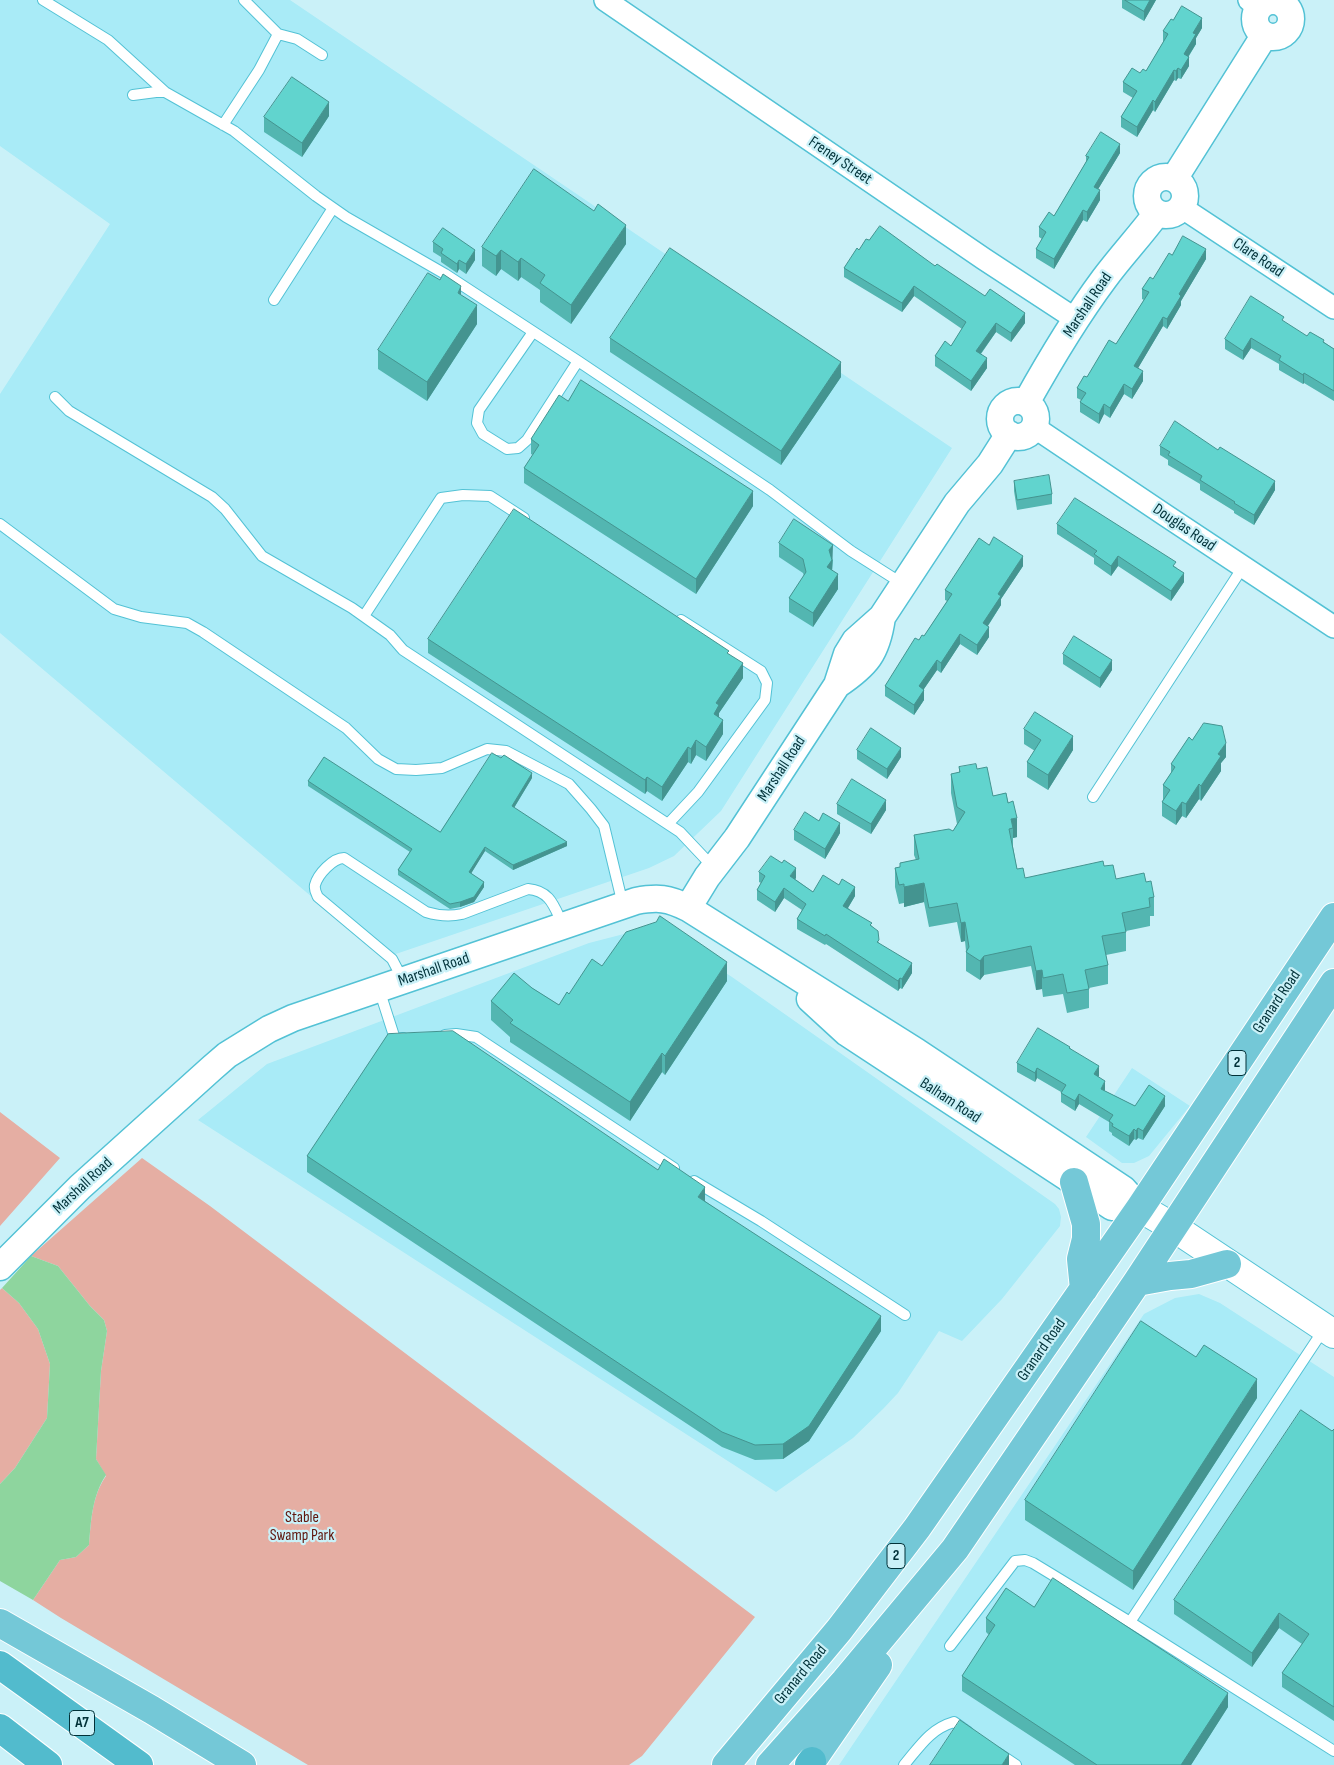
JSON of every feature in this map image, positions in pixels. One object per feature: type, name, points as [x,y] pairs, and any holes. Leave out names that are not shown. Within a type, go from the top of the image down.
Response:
[{"type":"highway","name":"Granard Road","points":[[726,1765],[839,1630],[917,1528],[1140,1208],[1334,917]]},
{"type":"highway","name":"2","points":[[770,1765],[845,1681],[955,1548],[1137,1282],[1334,983]]},
{"type":"highway","points":[[1074,1182],[1086,1224],[1086,1240],[1081,1259],[1084,1289]]},
{"type":"highway","points":[[1137,1282],[1191,1274],[1227,1264]]},
{"type":"highway","points":[[810,1764],[850,1708],[955,1548]]},
{"type":"highway","points":[[0,1623],[152,1710],[242,1765]]},
{"type":"highway","name":"A7","points":[[0,1665],[139,1765]]},
{"type":"highway","points":[[0,1728],[48,1765]]},
{"type":"highway","points":[[718,1765],[752,1735]]},
{"type":"main road","name":"Balham Road","points":[[1140,1208],[1173,1227],[1329,1331]]},
{"type":"street","name":"Freney Street","points":[[605,0],[984,259],[1077,320]]},
{"type":"street","points":[[1169,210],[1148,204],[1148,191],[1155,181],[1162,178],[1174,179],[1264,36],[1276,37],[1282,35],[1290,26],[1291,14],[1270,3]]},
{"type":"street","name":"Marshall Road","points":[[0,1266],[80,1187],[227,1055],[269,1029],[293,1018],[636,901],[659,898],[668,899],[688,908],[714,867],[737,838],[837,685],[863,665],[874,649],[882,617],[957,503],[990,464],[1009,434],[1004,430],[1000,419],[1004,408],[1014,401],[1030,415],[1045,368],[1103,281],[1140,237],[1169,210]]},
{"type":"street","name":"Clare Road","points":[[1169,210],[1334,308]]},
{"type":"street","name":"Douglas Road","points":[[1030,415],[1243,567],[1334,627]]},
{"type":"street","name":"Balham Road","points":[[688,908],[801,978],[1124,1189],[1140,1208]]},
{"type":"street","name":"Balham Road","points":[[776,964],[796,986],[847,1033],[1112,1206],[1140,1208]]},
{"type":"lane","points":[[43,0],[108,40],[165,92],[224,124],[334,208],[445,274],[578,361],[770,490],[851,551],[903,584]]},
{"type":"lane","points":[[244,0],[278,34],[297,39],[322,55]]},
{"type":"lane","points":[[224,124],[259,70],[278,34]]},
{"type":"lane","points":[[133,95],[165,92]]},
{"type":"lane","points":[[274,300],[334,208]]},
{"type":"lane","points":[[533,332],[479,410],[477,423],[483,434],[507,449],[518,448],[527,440],[578,361]]},
{"type":"lane","points":[[55,397],[69,411],[212,497],[225,509],[262,556],[364,616],[390,635],[403,650],[680,832],[714,867]]},
{"type":"lane","points":[[364,616],[442,498],[463,495],[490,496],[531,522]]},
{"type":"lane","points":[[0,524],[114,609],[141,617],[187,623],[203,632],[346,728],[378,759],[396,769],[442,768],[487,749],[506,751],[569,784],[604,826],[623,906]]},
{"type":"lane","points":[[1093,797],[1243,567]]},
{"type":"lane","points":[[668,824],[698,792],[765,700],[767,683],[761,671],[671,613]]},
{"type":"lane","points":[[412,1038],[395,1039],[391,984],[392,959],[318,897],[315,891],[315,884],[329,864],[338,858],[344,858],[426,912],[439,916],[462,914],[528,888],[538,890],[545,893],[551,901],[563,926]]},
{"type":"lane","points":[[438,1036],[456,1034],[476,1038],[905,1316]]},
{"type":"lane","points":[[1130,1622],[1329,1331]]},
{"type":"lane","points":[[950,1646],[1014,1561],[1025,1560],[1130,1622],[1334,1751]]},
{"type":"lane","points":[[904,1765],[930,1734],[941,1726],[954,1722],[977,1738]]},
{"type":"lane","points":[[993,1749],[1016,1765]]},
{"type":"shaded area","points":[[0,0],[290,0],[952,448],[721,811],[674,856],[649,868],[384,958],[0,633],[0,394],[110,224],[0,146]]},
{"type":"shaded area","points":[[651,927],[662,931],[732,977],[1055,1204],[1059,1209],[1061,1217],[1060,1226],[1002,1299],[962,1341],[939,1331],[898,1393],[883,1409],[853,1438],[776,1492],[198,1120],[267,1064],[589,943]]},
{"type":"shaded area","points":[[1132,1068],[1190,1106],[1149,1156],[1134,1163],[1122,1163],[1086,1137]]},
{"type":"shaded area","points":[[31,1256],[58,1266],[90,1306],[104,1320],[107,1331],[101,1371],[96,1459],[106,1475],[95,1500],[89,1545],[76,1557],[60,1560],[33,1600],[0,1581],[0,1484],[15,1468],[47,1418],[50,1364],[38,1329],[19,1303],[2,1288]]},
{"type":"shaded area","points":[[1199,1294],[1220,1303],[1334,1377],[1334,1765],[839,1765],[1144,1314],[1175,1298]]},
{"type":"green space","points":[[0,1112],[60,1158],[0,1226]]},
{"type":"green space","name":"Stable Swamp Park","points":[[142,1158],[210,1206],[755,1617],[642,1756],[629,1765],[308,1765],[33,1600],[60,1560],[76,1557],[89,1545],[95,1500],[106,1476],[96,1459],[101,1371],[107,1331],[104,1320],[90,1306],[58,1266],[31,1256]]},
{"type":"green space","points":[[2,1288],[19,1303],[38,1329],[50,1364],[47,1418],[15,1468],[0,1484],[0,1290]]},
{"type":"building","points":[[1125,0],[1150,0],[1144,11]]},
{"type":"building","points":[[1182,6],[1202,18],[1193,33],[1196,34],[1184,54],[1189,57],[1181,70],[1178,68],[1176,71],[1174,70],[1137,127],[1121,117],[1137,91],[1123,82],[1132,68],[1140,73],[1143,69],[1146,71],[1168,34],[1163,31]]},
{"type":"building","points":[[292,77],[329,102],[302,143],[264,117]]},
{"type":"building","points":[[1101,132],[1120,144],[1094,187],[1100,190],[1087,212],[1083,210],[1054,259],[1036,249],[1046,232],[1039,227],[1049,212],[1054,216],[1089,157],[1086,156]]},
{"type":"building","points":[[534,169],[594,211],[598,204],[626,225],[571,305],[540,283],[545,275],[521,258],[518,262],[501,250],[496,256],[482,247]]},
{"type":"building","points":[[880,226],[935,266],[937,264],[985,296],[990,289],[1025,313],[1011,333],[996,323],[976,351],[987,358],[971,381],[935,356],[945,341],[951,346],[966,322],[914,286],[902,303],[844,268],[857,248],[859,250],[866,239],[869,240]]},
{"type":"building","points":[[443,228],[475,250],[466,264],[459,260],[457,264],[441,253],[443,249],[433,242]]},
{"type":"building","points":[[1183,236],[1206,249],[1179,294],[1181,296],[1167,319],[1163,317],[1134,366],[1143,371],[1132,389],[1124,384],[1110,408],[1104,404],[1099,414],[1080,402],[1086,393],[1077,388],[1084,376],[1087,377],[1109,340],[1116,344],[1149,292],[1142,289],[1150,277],[1153,279],[1169,253],[1172,255]]},
{"type":"building","points":[[670,248],[841,362],[781,451],[610,338]]},
{"type":"building","points":[[428,273],[440,280],[443,274],[461,286],[458,293],[477,305],[427,382],[378,350]]},
{"type":"building","points":[[1251,296],[1284,317],[1282,320],[1307,336],[1310,332],[1324,340],[1323,342],[1334,349],[1334,391],[1279,360],[1281,356],[1251,338],[1243,351],[1225,339]]},
{"type":"building","points":[[581,380],[753,491],[696,579],[524,468],[539,445],[531,439],[559,395],[568,401]]},
{"type":"building","points":[[1175,421],[1218,450],[1220,447],[1275,481],[1254,515],[1200,480],[1202,476],[1168,455],[1170,452],[1160,446]]},
{"type":"building","points":[[1049,475],[1052,494],[1017,500],[1014,481]]},
{"type":"building","points":[[1075,498],[1176,562],[1173,566],[1184,573],[1171,591],[1118,556],[1111,566],[1094,554],[1097,551],[1057,524]]},
{"type":"building","points":[[514,509],[729,651],[727,653],[743,663],[716,703],[719,705],[714,714],[723,720],[706,747],[696,740],[691,749],[688,747],[662,787],[647,777],[645,780],[428,639]]},
{"type":"building","points":[[794,519],[833,545],[829,550],[832,560],[827,567],[838,574],[813,613],[789,598],[806,572],[803,559],[779,543]]},
{"type":"building","points":[[994,537],[1023,556],[998,594],[1001,596],[983,623],[989,627],[977,645],[960,634],[941,663],[937,660],[919,686],[924,690],[914,705],[885,686],[915,638],[919,640],[922,635],[924,636],[952,594],[945,590],[979,538],[989,545]]},
{"type":"building","points":[[1074,636],[1112,660],[1100,678],[1063,654]]},
{"type":"building","points":[[1035,712],[1073,736],[1048,775],[1027,762],[1041,740],[1024,729]]},
{"type":"building","points":[[1204,723],[1222,726],[1226,743],[1218,754],[1221,756],[1201,786],[1199,784],[1186,804],[1182,802],[1176,811],[1162,802],[1170,790],[1163,785],[1175,767],[1171,764],[1189,737],[1192,740]]},
{"type":"building","points":[[871,728],[901,748],[887,769],[857,750]]},
{"type":"building","points":[[492,753],[501,758],[504,755],[532,773],[512,806],[567,842],[513,865],[485,847],[469,872],[484,882],[474,897],[450,904],[398,870],[412,849],[308,781],[324,757],[440,832]]},
{"type":"building","points":[[976,764],[977,769],[987,767],[993,796],[1006,793],[1008,803],[1013,801],[1017,818],[1011,819],[1013,828],[1009,829],[1017,869],[1023,868],[1025,878],[1103,861],[1104,866],[1113,865],[1116,879],[1144,873],[1146,882],[1151,881],[1154,897],[1149,898],[1150,907],[1122,913],[1126,932],[1102,936],[1108,965],[1085,970],[1089,989],[1067,993],[1063,974],[1043,978],[1042,970],[1036,971],[1031,946],[984,956],[980,961],[966,952],[969,947],[965,922],[961,923],[957,903],[929,908],[924,883],[904,887],[904,884],[899,885],[895,868],[900,867],[900,863],[919,859],[914,835],[949,829],[953,831],[965,812],[957,807],[951,774],[960,772],[959,767]]},
{"type":"building","points":[[852,779],[886,800],[871,824],[837,804]]},
{"type":"building","points":[[805,812],[819,821],[823,813],[840,823],[825,849],[794,830]]},
{"type":"building","points":[[771,856],[782,863],[784,860],[796,868],[790,876],[813,892],[823,875],[839,885],[842,879],[855,887],[843,906],[872,923],[870,925],[878,931],[879,940],[877,942],[912,963],[902,979],[900,978],[898,981],[826,934],[825,936],[797,919],[806,904],[784,888],[775,902],[757,890],[765,876],[759,872]]},
{"type":"building","points":[[660,916],[727,962],[665,1056],[662,1053],[630,1102],[510,1023],[513,1020],[491,1001],[514,973],[532,988],[559,1005],[567,992],[569,994],[592,959],[602,966],[626,932],[656,922]]},
{"type":"building","points":[[1038,1028],[1099,1066],[1094,1074],[1105,1081],[1101,1089],[1135,1106],[1149,1085],[1165,1096],[1143,1131],[1138,1128],[1136,1131],[1134,1129],[1129,1136],[1112,1126],[1113,1124],[1109,1121],[1113,1115],[1079,1094],[1075,1101],[1061,1093],[1066,1085],[1037,1068],[1035,1073],[1017,1063]]},
{"type":"building","points":[[453,1031],[658,1170],[664,1159],[705,1187],[698,1197],[881,1316],[809,1426],[783,1444],[755,1445],[722,1432],[307,1156],[388,1034]]},
{"type":"building","points":[[1141,1321],[1196,1357],[1204,1345],[1257,1379],[1133,1571],[1025,1500]]},
{"type":"building","points":[[1301,1410],[1332,1431],[1334,1429],[1334,1707],[1282,1673],[1309,1634],[1279,1613],[1252,1653],[1174,1600]]},
{"type":"building","points":[[1053,1578],[1228,1693],[1181,1765],[1097,1765],[962,1676],[995,1625],[986,1618],[1006,1588],[1034,1607]]},
{"type":"building","points":[[960,1720],[1009,1754],[1002,1765],[930,1765]]}]
